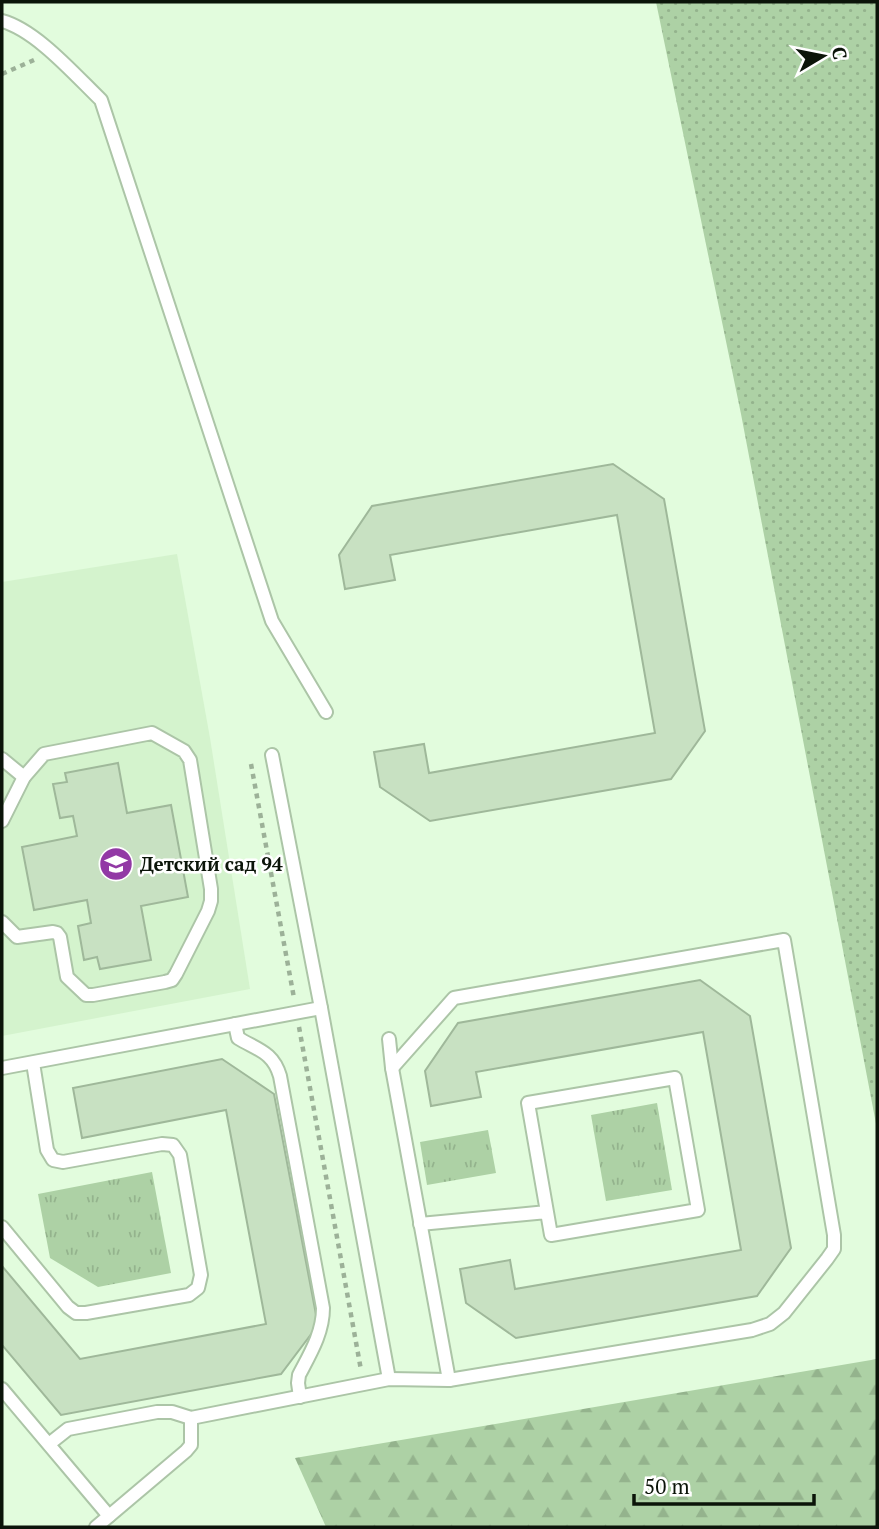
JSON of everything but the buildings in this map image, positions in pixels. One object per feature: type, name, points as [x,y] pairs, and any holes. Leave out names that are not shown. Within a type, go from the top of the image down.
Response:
[{"type":"lane","points":[[2,21],[15,25],[51,52],[101,100],[272,621],[326,712]]},
{"type":"lane","points":[[2,821],[24,777],[44,754],[152,733],[184,751],[190,760],[211,889],[208,911],[172,980],[93,995],[86,995],[67,977],[57,933],[17,937],[2,922]]},
{"type":"lane","points":[[272,754],[389,1379]]},
{"type":"lane","points":[[2,759],[24,777]]},
{"type":"lane","points":[[49,1444],[68,1429],[157,1412],[172,1412],[191,1418],[389,1379],[449,1381],[752,1330],[770,1324],[784,1313],[834,1248],[784,940],[454,998],[392,1068]]},
{"type":"lane","points":[[2,1068],[321,1008]]},
{"type":"lane","points":[[235,1024],[238,1038],[269,1056],[277,1065],[323,1308],[319,1334],[299,1376],[300,1397]]},
{"type":"lane","points":[[389,1039],[449,1381]]},
{"type":"lane","points":[[2,1227],[68,1307],[76,1313],[189,1296],[198,1288],[201,1275],[199,1262],[180,1156],[173,1145],[162,1144],[63,1162],[53,1160],[47,1150],[33,1063]]},
{"type":"lane","points":[[675,1077],[698,1210],[551,1236],[547,1212],[528,1103],[675,1077]]},
{"type":"lane","points":[[420,1224],[547,1212]]},
{"type":"lane","points":[[2,1388],[109,1516]]},
{"type":"lane","points":[[96,1527],[187,1451],[191,1445],[191,1418]]},
{"type":"path","points":[[2,74],[51,52]]},
{"type":"path","points":[[251,764],[364,1384]]},
{"type":"shaded area","name":"Детский сад 94","points":[[177,554],[250,989],[2,1036],[2,582]]},
{"type":"green space","points":[[656,2],[877,2],[877,1129],[741,414]]},
{"type":"green space","points":[[657,1103],[672,1190],[606,1201],[591,1115]]},
{"type":"green space","points":[[488,1130],[496,1173],[427,1185],[420,1142]]},
{"type":"green space","points":[[152,1172],[171,1273],[98,1287],[50,1258],[38,1194]]},
{"type":"green space","points":[[877,1359],[877,1527],[326,1527],[295,1458]]},
{"type":"place","name":"Детский сад 94","points":[[116,864]]}]
